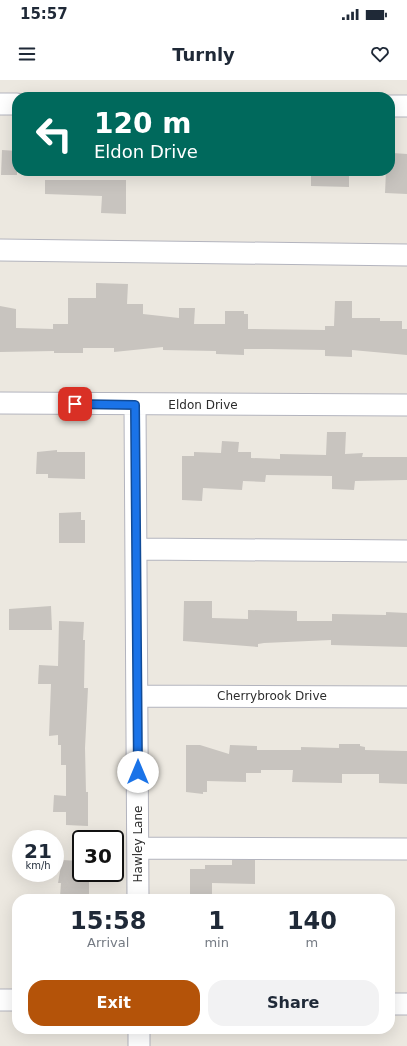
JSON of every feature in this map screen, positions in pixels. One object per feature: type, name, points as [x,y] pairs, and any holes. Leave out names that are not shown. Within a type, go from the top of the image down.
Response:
[{"type":"street","points":[[0,104],[12,104]]},
{"type":"street","points":[[395,106],[407,106]]},
{"type":"street","points":[[0,250],[407,255]]},
{"type":"street","name":"Eldon Drive","points":[[0,403],[135,405],[407,405]]},
{"type":"street","name":"Hawley Lane","points":[[135,405],[138,894]]},
{"type":"street","points":[[136,549],[407,550]]},
{"type":"street","name":"Cherrybrook Drive","points":[[137,696],[407,697]]},
{"type":"street","points":[[138,848],[407,849]]},
{"type":"street","points":[[0,1000],[12,1000]]},
{"type":"street","points":[[395,1004],[407,1004]]},
{"type":"street","points":[[139,1034],[139,1046]]},
{"type":"building","points":[[2,150],[12,151],[12,175],[1,175]]},
{"type":"building","points":[[395,153],[407,154],[407,194],[385,193],[386,176],[395,176]]},
{"type":"building","points":[[311,176],[349,176],[349,187],[311,186]]},
{"type":"building","points":[[45,180],[126,180],[126,214],[101,213],[102,196],[45,194]]},
{"type":"building","points":[[96,283],[128,284],[127,304],[143,304],[143,314],[179,318],[179,308],[195,308],[194,324],[225,324],[225,311],[244,311],[244,314],[248,314],[248,329],[325,330],[325,326],[334,326],[335,301],[352,301],[352,318],[380,318],[380,321],[402,321],[402,329],[407,329],[407,355],[352,350],[352,357],[325,356],[325,350],[244,349],[244,355],[216,354],[216,351],[163,350],[163,347],[114,352],[114,348],[83,348],[83,353],[54,353],[54,351],[0,352],[0,306],[16,309],[16,328],[53,329],[53,324],[68,324],[68,298],[96,298]]},
{"type":"building","points":[[327,432],[346,432],[345,454],[363,453],[362,457],[407,457],[407,480],[355,481],[354,490],[332,489],[332,476],[266,475],[265,482],[243,481],[242,490],[203,488],[202,501],[182,500],[182,456],[194,456],[194,452],[221,453],[222,441],[239,442],[238,452],[251,452],[251,458],[280,459],[280,454],[326,455]]},
{"type":"building","points":[[57,450],[57,452],[85,452],[85,479],[48,478],[48,474],[36,474],[37,452]]},
{"type":"building","points":[[81,512],[81,520],[85,520],[85,543],[59,543],[59,513]]},
{"type":"building","points":[[184,601],[212,601],[212,618],[248,619],[248,610],[297,611],[297,621],[332,621],[332,614],[386,615],[386,612],[407,613],[407,647],[331,645],[331,640],[264,643],[258,644],[258,647],[183,641]]},
{"type":"building","points":[[51,606],[52,630],[9,630],[9,609]]},
{"type":"building","points":[[59,621],[84,622],[84,688],[88,688],[85,748],[86,792],[88,792],[88,826],[66,825],[66,812],[53,812],[54,795],[66,796],[66,765],[61,765],[61,745],[58,745],[58,735],[49,736],[51,684],[38,684],[39,665],[58,666]]},
{"type":"building","points":[[339,744],[360,744],[360,746],[365,747],[365,750],[407,751],[407,784],[379,783],[379,774],[342,774],[342,783],[292,782],[293,770],[261,770],[261,773],[246,773],[246,782],[207,781],[207,792],[203,792],[203,794],[186,792],[186,745],[200,745],[229,754],[230,745],[257,746],[257,750],[301,750],[301,747],[339,748]]},
{"type":"building","points":[[64,860],[72,861],[72,882],[89,882],[89,894],[60,894],[61,883],[58,883],[64,882]]},
{"type":"building","points":[[232,860],[255,860],[255,884],[212,883],[212,894],[190,894],[190,869],[205,869],[205,865],[232,865]]},
{"type":"route","points":[[75,404],[135,405],[138,772]]}]
